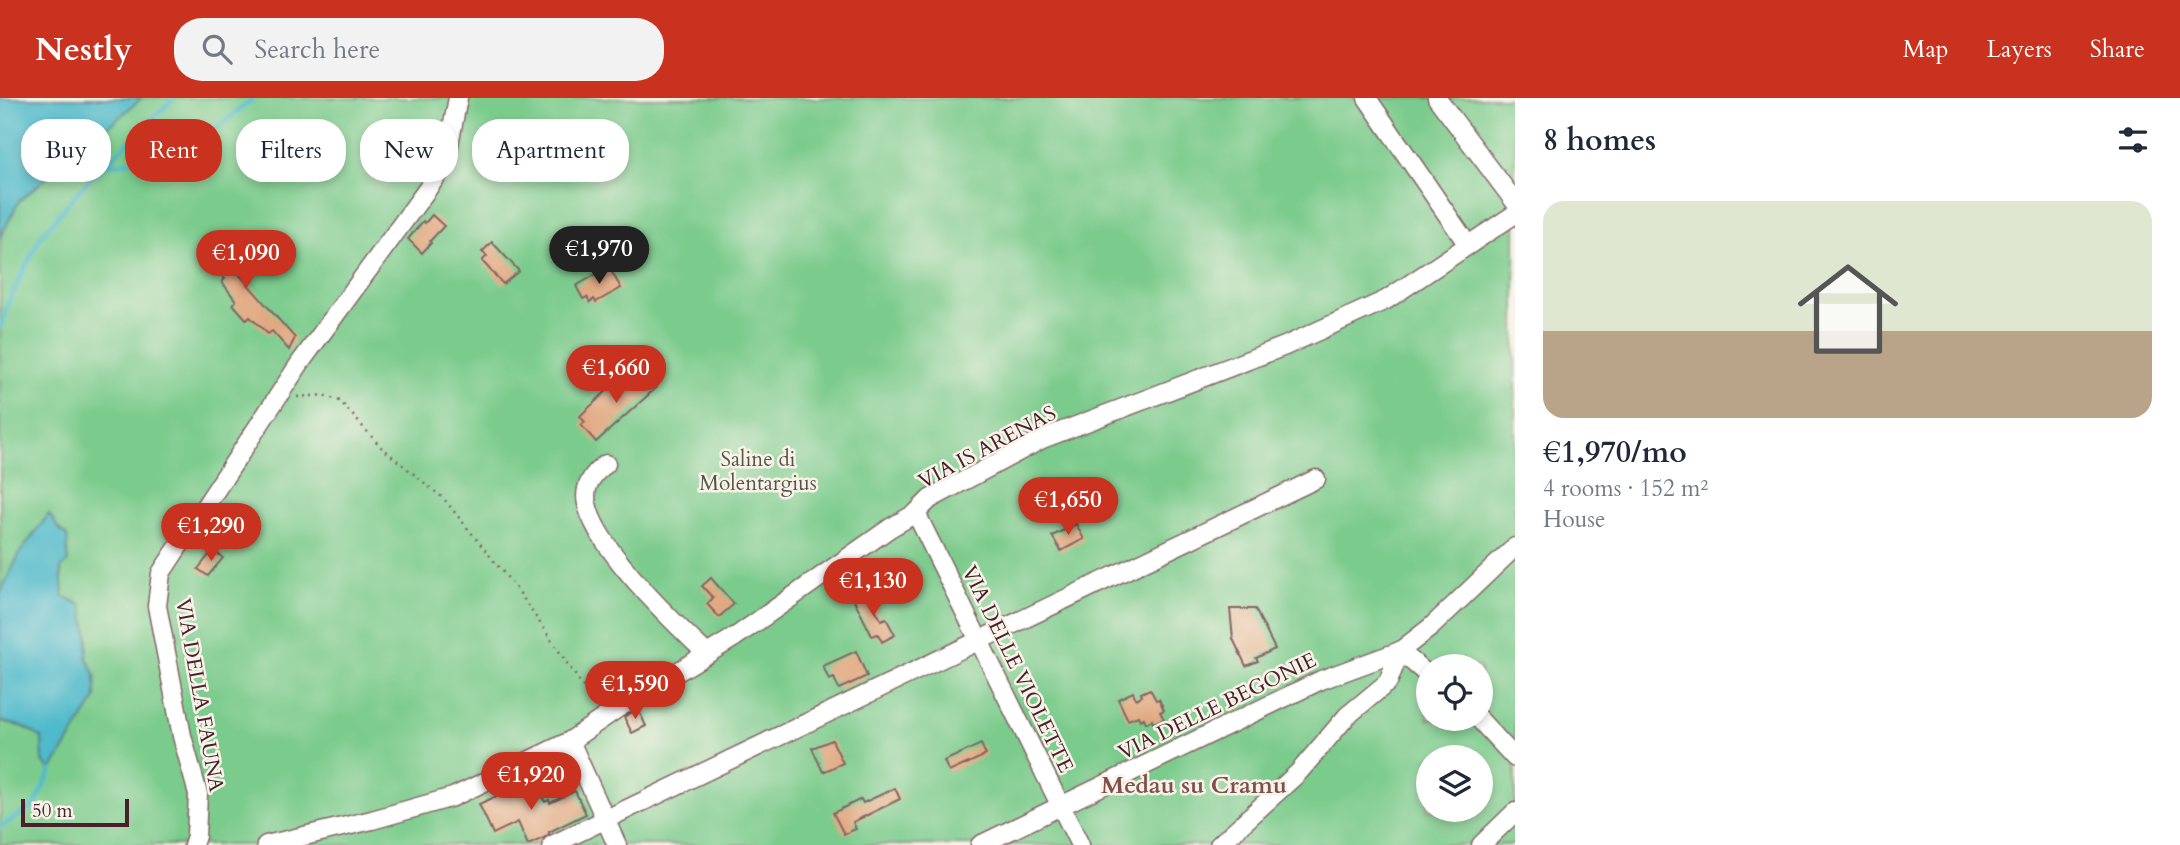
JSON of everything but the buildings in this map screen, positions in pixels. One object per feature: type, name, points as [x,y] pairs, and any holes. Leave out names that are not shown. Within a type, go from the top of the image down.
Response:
[{"type":"street","name":"VIA DELLA FAUNA","points":[[193,845],[196,836],[198,794],[182,736],[156,606],[161,573],[282,389],[445,165],[458,98]]},
{"type":"street","points":[[1367,98],[1468,245]]},
{"type":"street","points":[[1437,98],[1515,202]]},
{"type":"street","name":"VIA IS ARENAS","points":[[267,845],[453,797],[570,741],[735,637],[890,528],[916,513],[930,499],[1042,439],[1284,346],[1386,300],[1515,214]]},
{"type":"street","points":[[606,464],[596,470],[587,485],[586,503],[594,523],[636,581],[707,654]]},
{"type":"street","points":[[552,845],[1316,479]]},
{"type":"street","name":"VIA DELLE VIOLETTE","points":[[916,513],[1080,845]]},
{"type":"street","points":[[1219,845],[1298,773],[1347,716],[1388,682],[1400,651],[1431,627],[1515,547]]},
{"type":"street","points":[[1400,651],[1416,665]]},
{"type":"street","name":"VIA DELLE BEGONIE","points":[[980,845],[1321,680],[1400,651]]},
{"type":"street","points":[[1490,731],[1515,758]]},
{"type":"street","points":[[570,741],[617,845]]},
{"type":"street","points":[[1481,845],[1515,812]]},
{"type":"path","points":[[282,389],[295,398],[323,395],[340,401],[381,447],[444,499],[519,592],[604,718]]},
{"type":"green space","name":"Saline di Molentargius","points":[[0,98],[1515,98],[1515,845],[0,845]]},
{"type":"water","points":[[0,98],[142,98],[111,124],[111,119],[21,119],[21,182],[42,182],[19,201],[0,238]]},
{"type":"water","points":[[49,514],[67,536],[68,562],[61,568],[63,596],[82,605],[88,636],[87,658],[95,674],[96,698],[51,770],[43,762],[42,738],[24,727],[0,721],[0,593],[21,551]]},
{"type":"waterway","points":[[0,328],[10,298],[41,236],[82,187],[174,98]]},
{"type":"waterway","points":[[111,164],[166,157],[209,134],[254,98]]},
{"type":"waterway","points":[[0,827],[35,805],[51,770]]},
{"type":"district","name":"Medau su Cramu","points":[[1194,785]]}]
